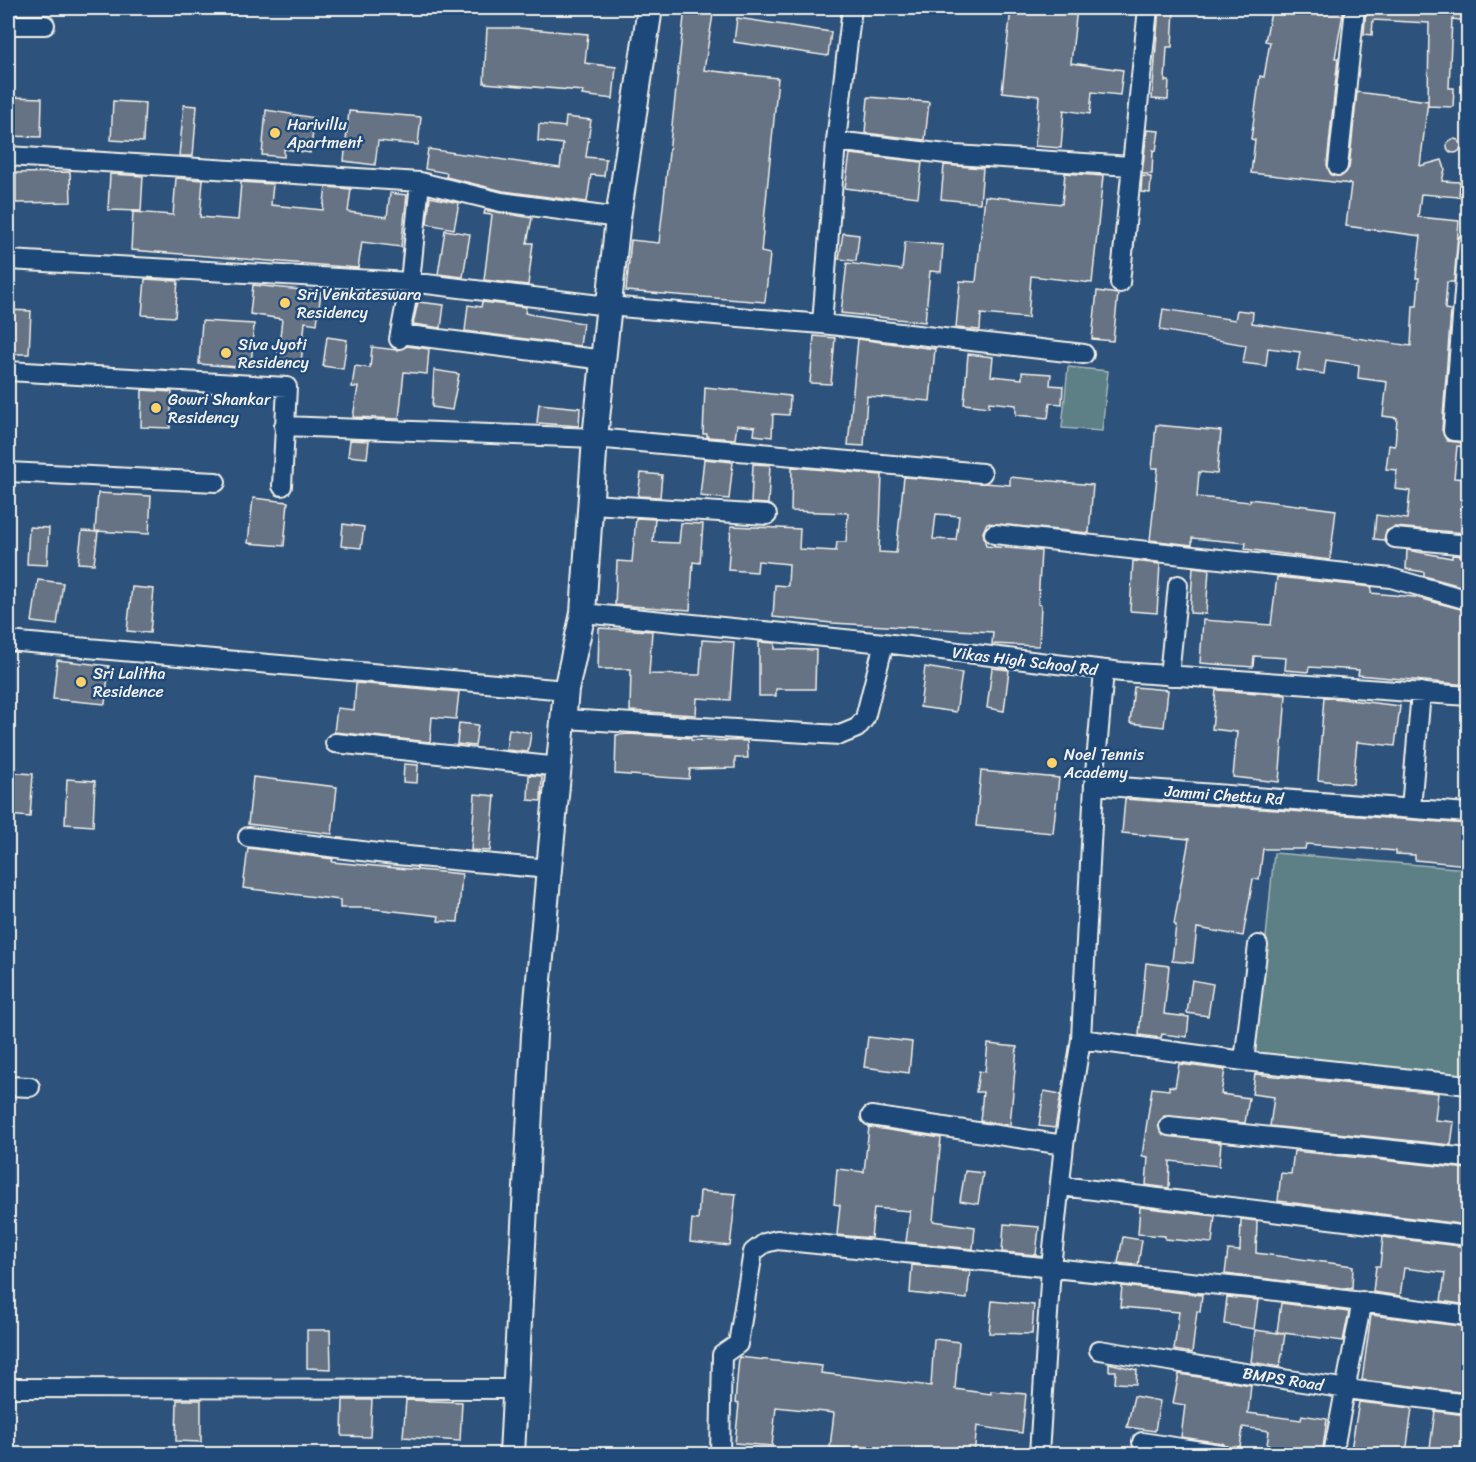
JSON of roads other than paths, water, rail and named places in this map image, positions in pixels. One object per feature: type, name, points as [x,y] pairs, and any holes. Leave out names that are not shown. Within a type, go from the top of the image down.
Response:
[{"type":"street","points":[[512,1455],[534,1035],[549,869],[566,719],[566,690],[583,614],[595,438],[608,306],[618,218],[650,8]]},
{"type":"street","points":[[822,324],[836,141],[852,8]]},
{"type":"street","points":[[1120,283],[1148,8]]},
{"type":"street","points":[[1338,166],[1354,8]]},
{"type":"street","points":[[8,25],[45,26]]},
{"type":"street","points":[[836,141],[955,154],[1131,166]]},
{"type":"street","points":[[8,156],[420,182],[501,202],[618,218]]},
{"type":"street","points":[[420,182],[410,282],[400,337],[604,360]]},
{"type":"street","points":[[1468,243],[1453,431],[1468,432]]},
{"type":"street","points":[[8,260],[410,282],[608,306],[822,324],[1084,354]]},
{"type":"street","points":[[8,371],[287,387],[282,486]]},
{"type":"street","points":[[284,426],[595,438],[982,473]]},
{"type":"street","points":[[8,472],[216,482]]},
{"type":"street","points":[[592,504],[766,515]]},
{"type":"street","points":[[994,534],[1390,578],[1468,600]]},
{"type":"street","points":[[1395,538],[1468,545]]},
{"type":"street","points":[[1169,676],[1178,585]]},
{"type":"street","name":"Vikas High School Rd","points":[[583,614],[884,643],[1104,671],[1468,696]]},
{"type":"street","points":[[8,641],[566,690]]},
{"type":"street","points":[[566,719],[840,735],[857,728],[865,718],[884,643]]},
{"type":"street","points":[[1039,1455],[1051,1267],[1064,1144],[1081,1039],[1094,785],[1104,671]]},
{"type":"street","points":[[1411,808],[1421,692]]},
{"type":"street","points":[[335,743],[560,767]]},
{"type":"street","name":"Jammi Chettu Rd","points":[[1094,785],[1468,813]]},
{"type":"street","points":[[248,837],[549,869]]},
{"type":"street","points":[[1245,1061],[1258,945]]},
{"type":"street","points":[[1081,1039],[1245,1061],[1468,1085]]},
{"type":"street","points":[[8,1086],[30,1087]]},
{"type":"street","points":[[871,1116],[1064,1144]]},
{"type":"street","points":[[1169,1125],[1468,1158]]},
{"type":"street","points":[[1061,1186],[1468,1236]]},
{"type":"street","points":[[720,1455],[722,1355],[738,1344],[753,1252],[765,1243],[777,1240],[1362,1301],[1468,1316]]},
{"type":"street","points":[[1333,1455],[1362,1301]]},
{"type":"street","name":"BMPS Road","points":[[1099,1350],[1347,1389],[1468,1404]]},
{"type":"street","points":[[8,1388],[514,1389]]},
{"type":"street","points":[[1142,1442],[1220,1455]]},
{"type":"place","name":"Harivillu Apartment","points":[[275,133]]},
{"type":"place","name":"Sri Venkateswara Residency","points":[[285,303]]},
{"type":"place","name":"Siva Jyoti Residency","points":[[226,353]]},
{"type":"place","name":"Gowri Shankar Residency","points":[[156,408]]},
{"type":"place","name":"Sri Lalitha Residence","points":[[81,682]]},
{"type":"place","name":"Noel Tennis Academy","points":[[1052,763]]}]
